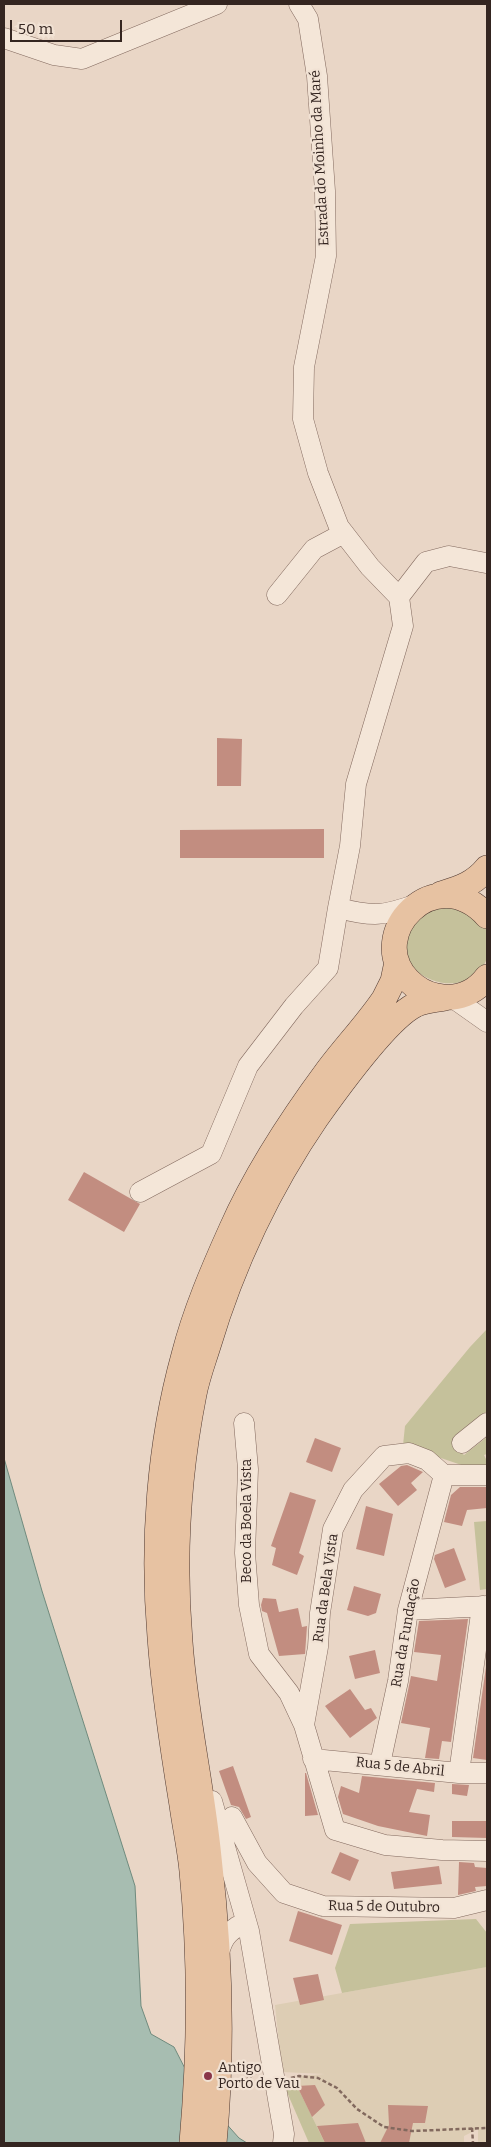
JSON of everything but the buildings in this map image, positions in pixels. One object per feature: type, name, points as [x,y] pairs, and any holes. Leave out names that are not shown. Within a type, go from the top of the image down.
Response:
[{"type":"main road","points":[[192,2143],[215,2091],[199,1982],[192,1868],[170,1723],[160,1636],[157,1551],[161,1485],[168,1427],[184,1354],[205,1292],[231,1228],[264,1164],[295,1115],[384,998],[393,982],[397,930],[405,916],[426,900],[467,886],[478,879],[487,868]]},
{"type":"main road","points":[[426,900],[449,895],[465,899],[478,906],[487,916]]},
{"type":"main road","points":[[396,954],[404,976],[415,987],[429,995],[449,998]]},
{"type":"main road","points":[[214,2143],[218,1955],[209,1857],[186,1698],[179,1632],[177,1582],[178,1520],[184,1454],[195,1391],[218,1314],[249,1238],[301,1140],[324,1108],[394,1021],[410,1007],[420,1002],[468,993],[487,977]]},
{"type":"street","points":[[4,38],[54,55],[82,59],[217,4]]},
{"type":"street","name":"Estrada do Moinho da Maré","points":[[299,4],[308,18],[317,76],[325,191],[326,237],[326,256],[304,368],[303,419],[318,473],[339,526],[370,567],[399,597]]},
{"type":"street","points":[[277,595],[314,549],[344,534]]},
{"type":"street","points":[[140,1192],[211,1154],[248,1066],[294,1006],[328,968],[350,846],[356,784],[403,626],[399,597],[426,562],[449,556],[486,563]]},
{"type":"street","points":[[365,915],[395,912],[426,900]]},
{"type":"street","points":[[338,908],[365,915],[378,923],[396,954]]},
{"type":"street","points":[[449,998],[487,1022]]},
{"type":"street","name":"Beco da Boela Vista","points":[[244,1423],[248,1470],[245,1553],[249,1605],[259,1654],[289,1693],[304,1726],[335,1830],[385,1845],[442,1850],[487,1851]]},
{"type":"street","points":[[462,1443],[487,1423]]},
{"type":"street","name":"Rua da Bela Vista","points":[[304,1726],[318,1646],[320,1612],[333,1528],[352,1490],[384,1456],[409,1453],[427,1460],[444,1475]]},
{"type":"street","points":[[444,1475],[487,1475]]},
{"type":"street","name":"Rua da Fundação","points":[[380,1764],[398,1680],[408,1610],[444,1475]]},
{"type":"street","points":[[408,1610],[485,1606],[459,1773]]},
{"type":"street","points":[[186,1698],[215,1817],[249,1931],[283,2139]]},
{"type":"street","name":"Rua 5 de Abril","points":[[314,1759],[459,1773],[487,1773]]},
{"type":"street","name":"Rua 5 de Outubro","points":[[232,1817],[257,1863],[284,1894],[323,1906],[454,1908],[487,1900]]},
{"type":"street","points":[[218,1955],[224,1938],[230,1932],[238,1926],[249,1931]]},
{"type":"path","points":[[215,2091],[247,2079],[273,2073],[318,2078],[338,2088],[357,2109],[384,2127],[412,2131],[487,2128]]},
{"type":"path","points":[[472,2128],[473,2143]]},
{"type":"shaded area","points":[[455,901],[487,928],[487,958],[479,972],[467,980],[452,983],[438,982],[424,976],[413,966],[406,954],[406,938],[417,914]]},
{"type":"shaded area","points":[[487,1329],[487,1411],[452,1443],[464,1455],[487,1437],[487,1454],[484,1455],[487,1461],[487,1468],[476,1470],[403,1445],[405,1426]]},
{"type":"shaded area","points":[[4,1458],[42,1591],[135,1886],[141,2006],[151,2034],[174,2047],[196,2090],[239,2138],[247,2143],[4,2143]]},
{"type":"shaded area","points":[[487,1521],[487,1589],[480,1590],[474,1522]]},
{"type":"shaded area","points":[[476,1919],[487,1933],[487,1967],[342,1993],[335,1968],[350,1924]]},
{"type":"shaded area","points":[[487,1967],[487,2143],[478,2143],[478,2129],[464,2136],[464,2143],[325,2143],[297,2086],[299,2076],[325,2074],[282,2072],[275,2005]]},
{"type":"shaded area","points":[[297,2086],[325,2143],[309,2143],[286,2090]]},
{"type":"place","name":"Antigo Porto de Vau","points":[[208,2076]]}]
